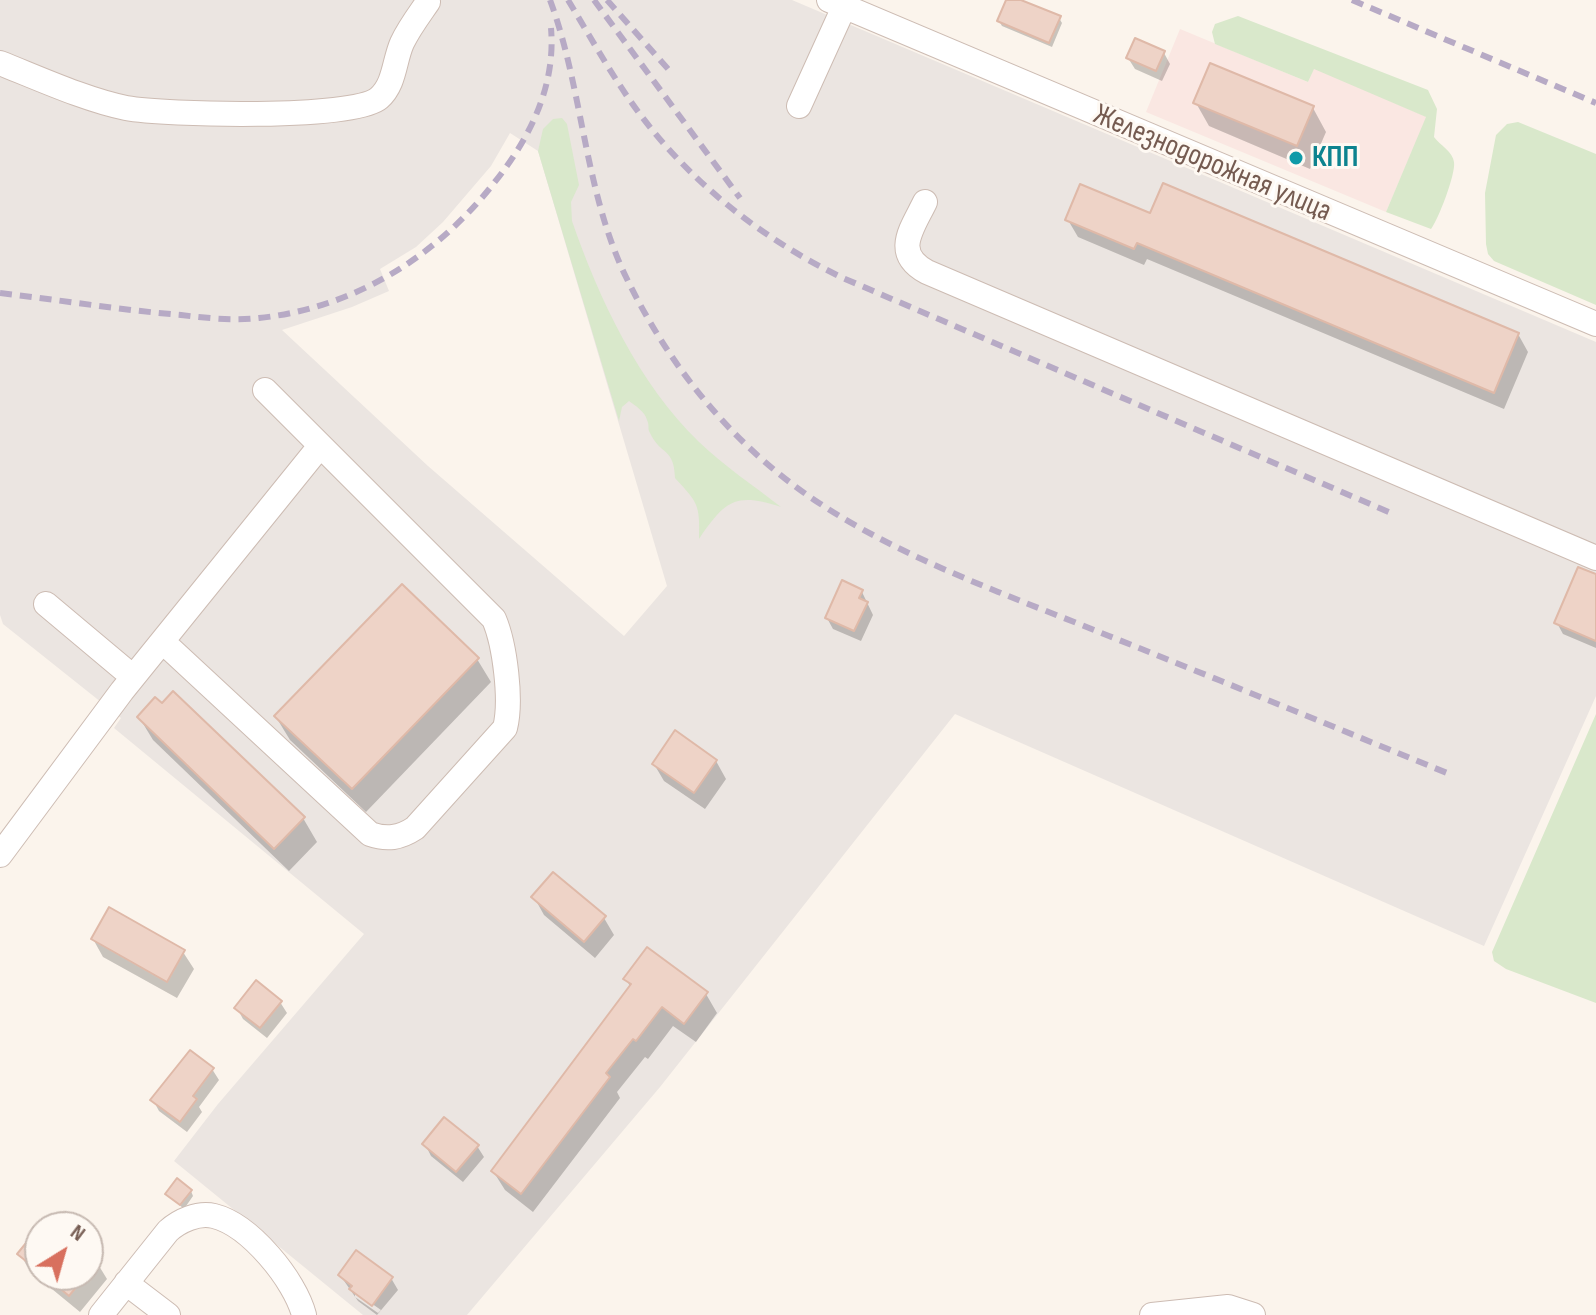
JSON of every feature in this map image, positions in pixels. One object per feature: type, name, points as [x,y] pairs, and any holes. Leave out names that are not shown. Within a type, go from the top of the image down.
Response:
[{"type":"street","points":[[0,63],[124,107],[154,111],[201,115],[348,109],[376,100],[385,91],[392,79],[401,45],[428,2]]},
{"type":"street","points":[[799,106],[836,3]]},
{"type":"street","name":"Железнодорожная улица","points":[[836,3],[1596,324]]},
{"type":"street","points":[[925,202],[907,239],[907,251],[917,266],[927,272],[1596,558]]},
{"type":"street","points":[[163,642],[370,834],[382,838],[406,834],[415,828],[505,728],[509,714],[502,641],[494,619],[265,390]]},
{"type":"street","points":[[0,855],[133,677],[320,446]]},
{"type":"street","points":[[46,604],[133,677]]},
{"type":"street","points":[[101,1315],[179,1221],[212,1215],[265,1249],[290,1284],[304,1315]]},
{"type":"street","points":[[126,1283],[168,1315]]},
{"type":"street","points":[[1152,1315],[1228,1307],[1253,1315]]},
{"type":"shaded area","points":[[0,0],[792,0],[1596,342],[1596,696],[1484,946],[955,714],[660,1087],[467,1315],[363,1315],[174,1161],[218,1104],[364,934],[114,728],[121,718],[3,624],[0,615]],"holes":[[[510,133],[538,151],[667,586],[624,636],[428,466],[282,330],[389,291],[380,269],[416,247],[443,222],[491,166]]]},
{"type":"shaded area","points":[[1180,29],[1308,82],[1314,68],[1427,117],[1386,212],[1146,112]]},
{"type":"green space","points":[[1238,16],[1428,90],[1437,109],[1434,137],[1454,162],[1446,197],[1431,229],[1386,212],[1426,117],[1314,69],[1308,82],[1215,44],[1212,32],[1215,24]]},
{"type":"green space","points":[[562,118],[567,124],[579,185],[571,202],[572,221],[623,339],[677,419],[719,459],[781,507],[752,500],[732,503],[716,516],[699,539],[696,505],[675,478],[670,456],[654,440],[644,414],[629,401],[622,407],[619,421],[538,151],[543,129],[553,119]]},
{"type":"green space","points":[[1518,122],[1596,154],[1596,305],[1494,261],[1488,254],[1485,193],[1496,135],[1507,124]]},
{"type":"green space","points":[[1596,714],[1596,1003],[1506,969],[1494,961],[1492,952]]},
{"type":"building","points":[[1006,0],[1021,0],[1061,16],[1049,43],[997,21]]},
{"type":"building","points":[[1135,38],[1165,51],[1156,71],[1126,58]]},
{"type":"building","points":[[1210,63],[1314,106],[1297,146],[1193,103]]},
{"type":"building","points":[[1163,183],[1519,333],[1494,393],[1137,243],[1134,249],[1065,220],[1080,184],[1150,213]]},
{"type":"building","points":[[1578,567],[1596,574],[1596,641],[1554,623]]},
{"type":"building","points":[[842,580],[863,590],[859,598],[868,602],[854,631],[825,618]]},
{"type":"building","points":[[402,584],[479,658],[352,789],[274,716]]},
{"type":"building","points":[[173,691],[305,817],[274,849],[137,717],[155,697],[162,703]]},
{"type":"building","points":[[675,730],[717,760],[694,793],[652,764]]},
{"type":"building","points":[[553,872],[606,916],[584,942],[531,897]]},
{"type":"building","points":[[109,907],[185,950],[167,982],[91,939]]},
{"type":"building","points":[[647,947],[708,992],[684,1024],[662,1007],[606,1073],[610,1077],[521,1194],[491,1171],[631,984],[623,979]]},
{"type":"building","points":[[256,980],[282,1001],[260,1028],[234,1008]]},
{"type":"building","points":[[190,1050],[214,1068],[193,1096],[197,1099],[180,1122],[150,1100]]},
{"type":"building","points":[[444,1117],[479,1145],[456,1172],[422,1144]]},
{"type":"building","points":[[177,1178],[192,1190],[180,1205],[165,1194]]},
{"type":"building","points":[[24,1245],[24,1259],[17,1254]]},
{"type":"building","points":[[356,1250],[393,1277],[372,1306],[349,1289],[352,1286],[338,1275]]},
{"type":"railway","points":[[550,0],[570,69],[601,210],[626,277],[643,311],[684,374],[732,431],[759,457],[819,503],[924,560],[1447,773]]},
{"type":"railway","points":[[568,0],[629,99],[673,154],[724,202],[781,244],[843,278],[1391,513]]},
{"type":"railway","points":[[594,0],[740,198]]},
{"type":"railway","points":[[607,0],[669,70]]},
{"type":"railway","points":[[1352,0],[1596,103]]},
{"type":"railway","points":[[0,293],[239,319],[294,312],[360,290],[419,256],[446,234],[471,210],[507,166],[529,129],[545,91],[551,28]]},
{"type":"place","name":"КПП","points":[[1296,158]]}]
